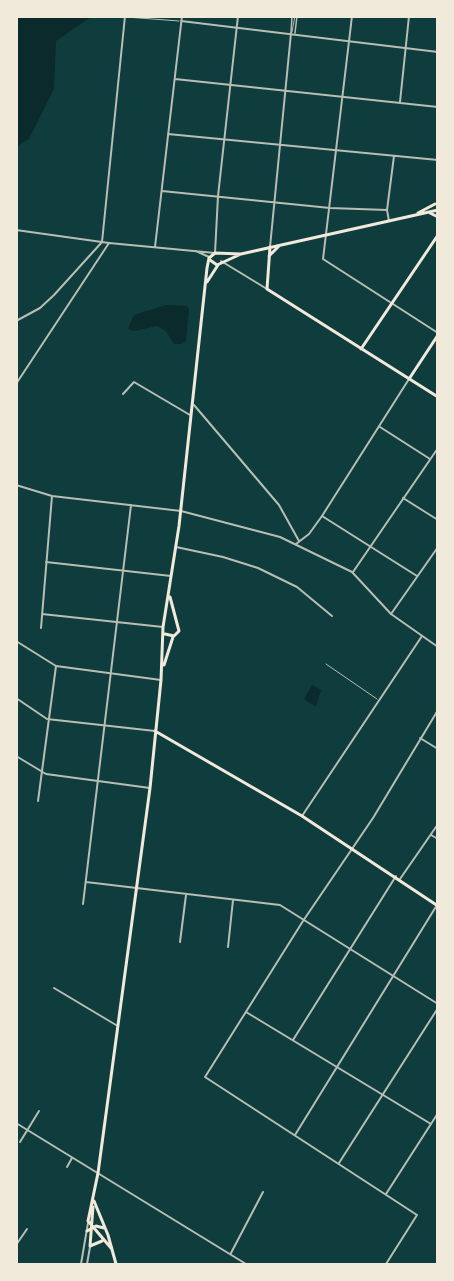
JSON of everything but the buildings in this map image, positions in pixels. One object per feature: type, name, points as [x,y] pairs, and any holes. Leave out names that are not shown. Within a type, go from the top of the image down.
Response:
[{"type":"main road","points":[[209,258],[213,264],[270,247],[438,210],[436,202],[415,214]]},
{"type":"main road","points":[[428,212],[438,217]]},
{"type":"main road","points":[[361,349],[438,235]]},
{"type":"main road","points":[[268,258],[281,245]]},
{"type":"main road","points":[[270,247],[267,289],[438,397]]},
{"type":"main road","points":[[111,1248],[88,1221],[98,1173],[116,1025],[150,788],[162,669],[163,627],[166,622],[181,511],[209,258],[214,253],[241,254]]},
{"type":"main road","points":[[206,284],[221,261],[220,255],[214,253]]},
{"type":"main road","points":[[409,379],[438,334]]},
{"type":"main road","points":[[162,669],[174,636],[179,631],[169,595]]},
{"type":"main road","points":[[166,622],[173,621],[177,624]]},
{"type":"main road","points":[[164,633],[174,636]]},
{"type":"main road","points":[[155,731],[302,816],[437,905]]},
{"type":"main road","points":[[90,1246],[93,1228],[93,1199]]},
{"type":"main road","points":[[93,1199],[106,1229],[116,1264]]},
{"type":"main road","points":[[87,1232],[99,1226],[106,1229]]},
{"type":"main road","points":[[90,1246],[103,1241]]},
{"type":"street","points":[[155,247],[182,16]]},
{"type":"street","points":[[16,230],[109,243],[214,253],[238,16]]},
{"type":"street","points":[[270,247],[281,146],[284,90],[295,16]]},
{"type":"street","points":[[295,16],[295,34]]},
{"type":"street","points":[[352,16],[323,259],[438,334]]},
{"type":"street","points":[[400,102],[409,16]]},
{"type":"street","points":[[16,321],[40,308],[102,242],[125,17]]},
{"type":"street","points":[[181,21],[438,52]]},
{"type":"street","points":[[175,79],[438,107]]},
{"type":"street","points":[[168,134],[438,160]]},
{"type":"street","points":[[389,221],[387,210],[394,156]]},
{"type":"street","points":[[162,191],[330,208],[387,210]]},
{"type":"street","points":[[16,384],[109,243]]},
{"type":"street","points":[[196,251],[209,258]]},
{"type":"street","points":[[221,261],[267,289]]},
{"type":"street","points":[[298,542],[322,516],[409,379]]},
{"type":"street","points":[[123,394],[134,382],[192,417]]},
{"type":"street","points":[[194,405],[279,505],[298,542]]},
{"type":"street","points":[[380,428],[429,459]]},
{"type":"street","points":[[352,572],[438,448]]},
{"type":"street","points":[[16,485],[52,496],[181,511],[298,542],[352,572],[391,614],[438,647]]},
{"type":"street","points":[[41,628],[52,496]]},
{"type":"street","points":[[403,498],[438,520]]},
{"type":"street","points":[[83,904],[130,505]]},
{"type":"street","points":[[322,516],[369,548],[417,576]]},
{"type":"street","points":[[176,547],[224,557],[258,568],[297,587],[332,616]]},
{"type":"street","points":[[391,614],[438,547]]},
{"type":"street","points":[[46,562],[171,576]]},
{"type":"street","points":[[42,614],[163,627]]},
{"type":"street","points":[[302,816],[422,636]]},
{"type":"street","points":[[16,641],[56,666],[161,680]]},
{"type":"street","points":[[38,801],[47,719],[56,666]]},
{"type":"street","points":[[16,698],[47,719],[155,731]]},
{"type":"street","points":[[386,1264],[417,1215],[205,1077],[351,847],[373,818],[438,710]]},
{"type":"street","points":[[420,738],[438,749]]},
{"type":"street","points":[[16,756],[41,772],[150,788]]},
{"type":"street","points":[[400,879],[438,824]]},
{"type":"street","points":[[431,835],[438,839]]},
{"type":"street","points":[[293,1040],[348,948],[396,876]]},
{"type":"street","points":[[86,882],[280,905],[438,1006],[339,1163]]},
{"type":"street","points":[[180,942],[186,895]]},
{"type":"street","points":[[228,947],[233,900]]},
{"type":"street","points":[[295,1135],[390,977],[437,905]]},
{"type":"street","points":[[54,988],[116,1025]]},
{"type":"street","points":[[246,1011],[431,1124]]},
{"type":"street","points":[[20,1142],[39,1111]]},
{"type":"street","points":[[387,1194],[438,1113]]},
{"type":"street","points":[[16,1123],[246,1264]]},
{"type":"street","points":[[66,1167],[72,1158]]},
{"type":"street","points":[[231,1254],[263,1192]]},
{"type":"street","points":[[81,1264],[88,1221]]},
{"type":"street","points":[[16,1245],[27,1229]]},
{"type":"street","points":[[87,1264],[90,1246]]},
{"type":"lane","points":[[125,17],[181,21]]},
{"type":"lane","points":[[326,664],[378,700]]},
{"type":"water","points":[[17,16],[91,17],[56,41],[54,89],[29,139],[17,146]]},
{"type":"water","points":[[166,305],[187,306],[189,309],[186,341],[182,344],[174,344],[166,331],[157,326],[134,331],[128,329],[134,315]]},
{"type":"water","points":[[312,685],[321,690],[316,707],[304,699]]}]
